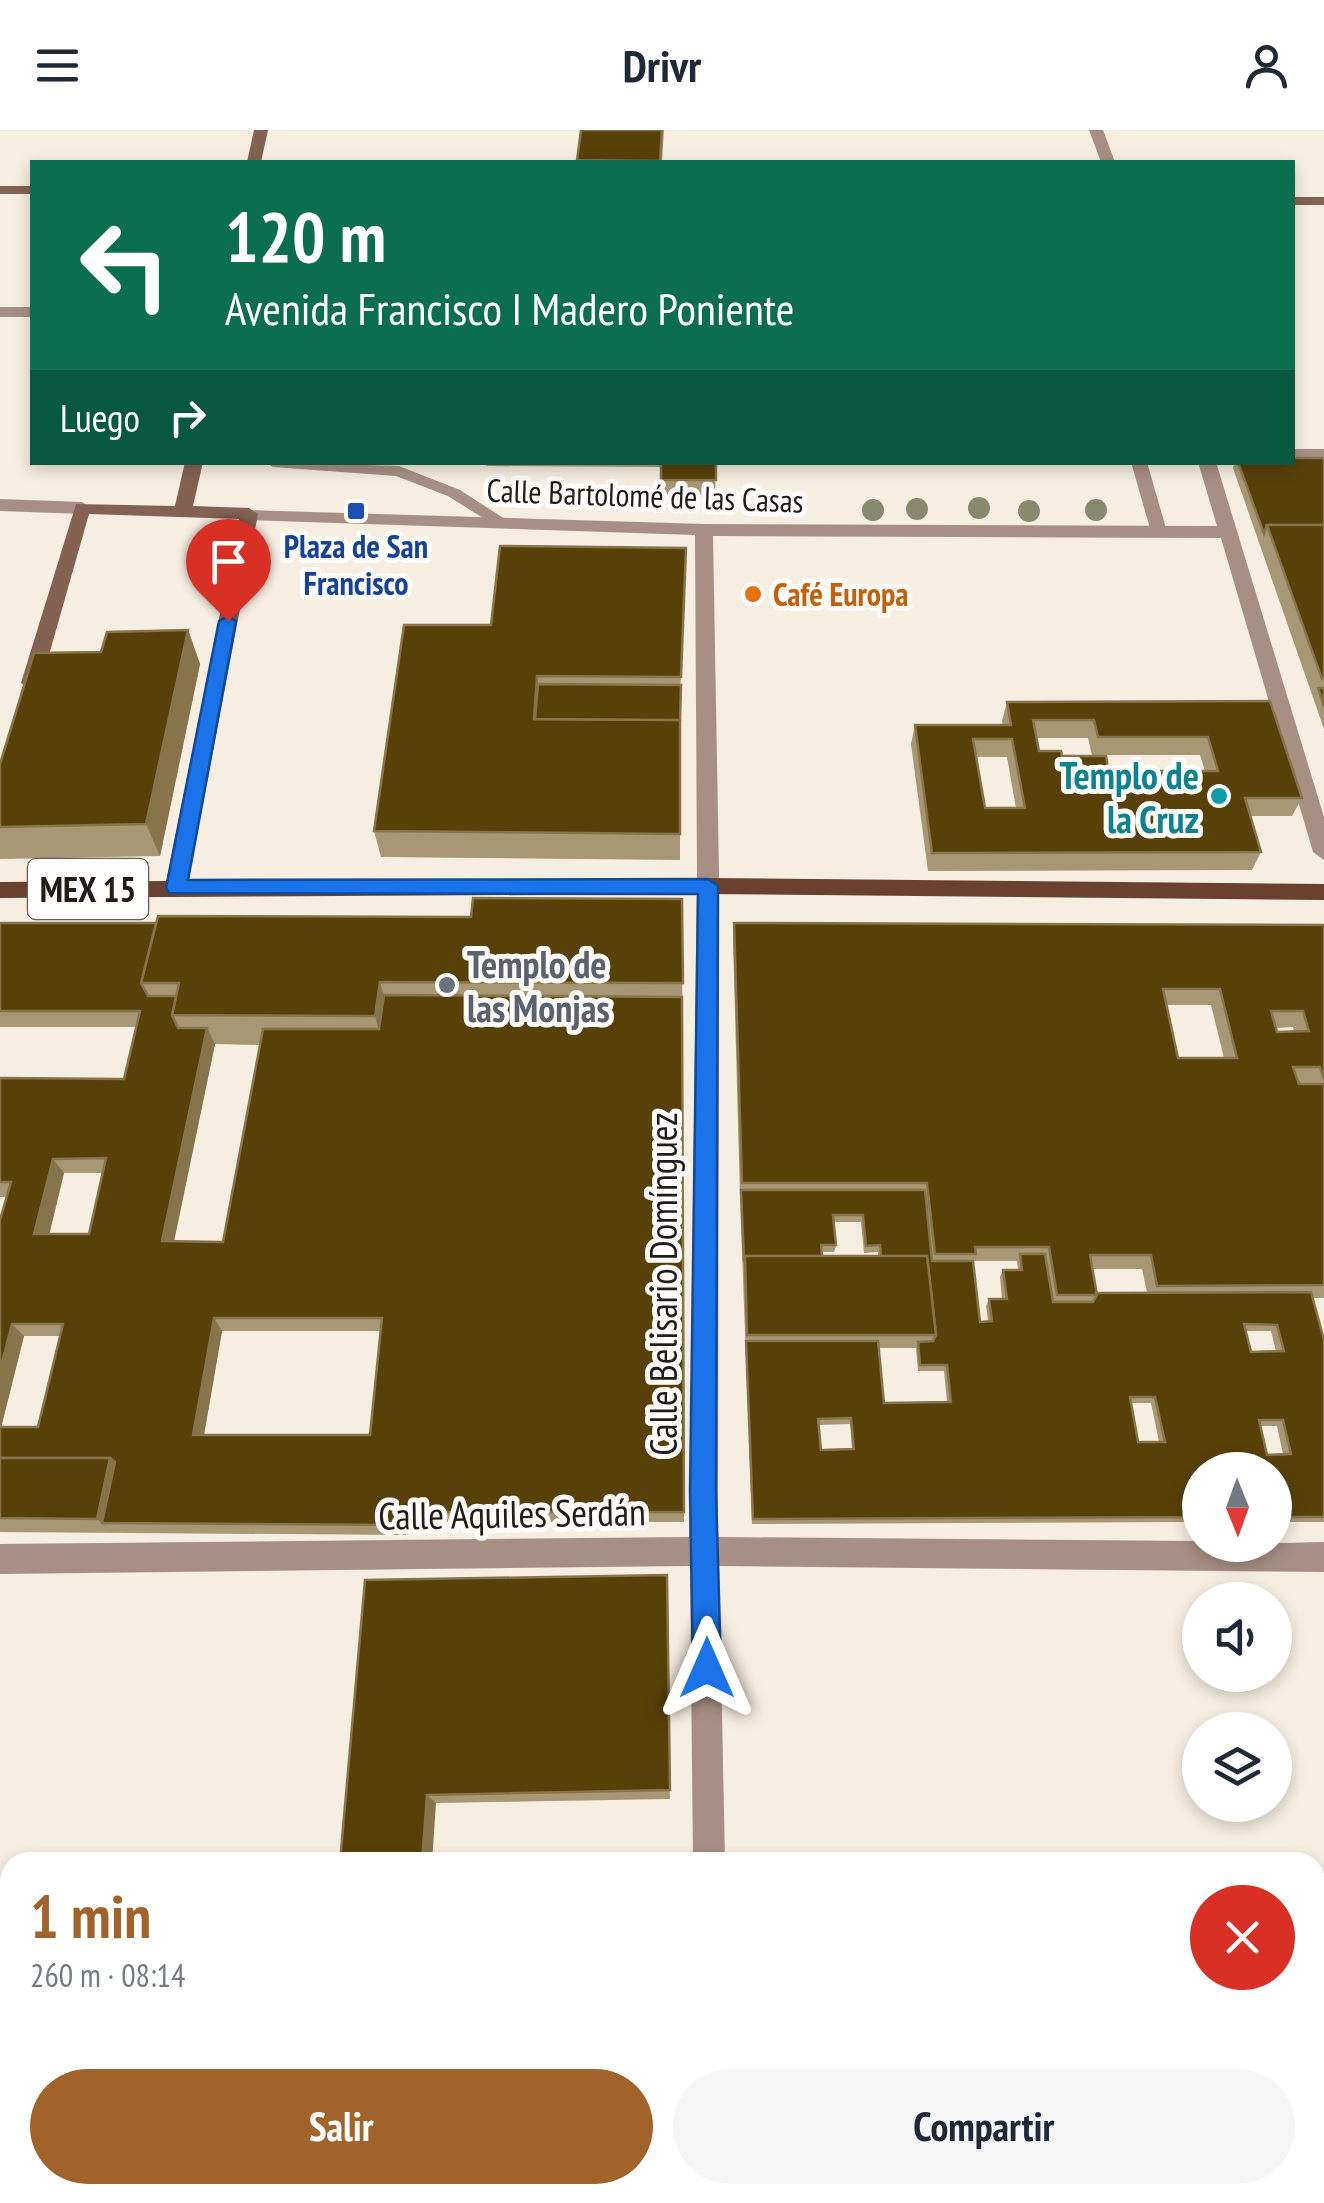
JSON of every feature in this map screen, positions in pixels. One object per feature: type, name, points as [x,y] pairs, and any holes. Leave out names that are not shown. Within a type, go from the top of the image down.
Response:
[{"type":"main road","name":"MEX 15","points":[[0,890],[708,886],[1324,892]]},
{"type":"street","points":[[254,160],[261,130]]},
{"type":"street","points":[[1096,130],[1107,160]]},
{"type":"street","points":[[0,190],[30,190]]},
{"type":"street","points":[[1295,201],[1324,202]]},
{"type":"street","points":[[0,312],[30,312]]},
{"type":"street","points":[[1295,454],[1324,454]]},
{"type":"street","points":[[183,511],[193,465]]},
{"type":"street","points":[[1208,465],[1324,852]]},
{"type":"street","name":"Calle Bartolomé de las Casas","points":[[0,504],[704,530],[1228,532]]},
{"type":"street","points":[[28,697],[82,508]]},
{"type":"street","points":[[176,888],[248,514]]},
{"type":"street","name":"Calle Belisario Domínguez","points":[[704,530],[708,886],[703,1491],[709,1852]]},
{"type":"street","name":"Calle Aquiles Serdán","points":[[0,1559],[706,1551],[1324,1557]]},
{"type":"lane","points":[[315,465],[399,471],[454,493],[500,521]]},
{"type":"lane","points":[[1140,465],[1158,532]]},
{"type":"building","points":[[581,130],[662,130],[660,160],[577,160]]},
{"type":"building","points":[[1295,458],[1324,458],[1324,525],[1267,525],[1264,534],[1239,465],[1295,465]]},
{"type":"building","points":[[661,465],[716,465],[716,480],[661,480]]},
{"type":"building","points":[[1267,525],[1324,525],[1324,679],[1322,679]]},
{"type":"building","points":[[500,546],[686,548],[681,677],[537,676],[534,719],[680,720],[680,834],[374,831],[404,625],[491,625]]},
{"type":"building","points":[[188,630],[146,824],[0,827],[0,764],[34,653],[101,652],[107,632]]},
{"type":"building","points":[[538,684],[681,685],[680,720],[535,719]]},
{"type":"building","name":"Templo de la Cruz","points":[[1270,701],[1302,798],[1245,798],[1261,852],[932,853],[915,725],[1011,725],[1007,702]],"holes":[[[1033,720],[1094,720],[1098,737],[1208,737],[1218,771],[1158,771],[1162,786],[1136,786],[1132,768],[1108,767],[1106,756],[1062,756],[1061,751],[1039,751]],[[973,739],[1012,739],[1025,808],[985,808]]]},
{"type":"building","points":[[473,898],[682,899],[683,983],[380,982],[375,1016],[172,1015],[179,983],[141,983],[158,916],[471,917]]},
{"type":"building","points":[[0,923],[156,923],[141,983],[148,996],[176,996],[172,1015],[178,1028],[207,1028],[162,1241],[223,1242],[263,1029],[379,1029],[384,995],[682,997],[684,1512],[403,1512],[402,1525],[102,1523],[115,1462],[110,1458],[0,1458],[0,1427],[38,1427],[63,1324],[12,1324],[0,1370],[0,1220],[11,1182],[0,1182],[0,1078],[124,1079],[140,1011],[0,1011]],"holes":[[[106,1158],[89,1234],[34,1234],[53,1159]],[[214,1318],[382,1318],[370,1435],[193,1435]]]},
{"type":"building","points":[[734,923],[1324,925],[1324,1080],[1320,1067],[1293,1067],[1299,1084],[1324,1084],[1324,1285],[1157,1286],[1151,1255],[1090,1255],[1097,1295],[1057,1295],[1049,1247],[975,1247],[976,1254],[935,1254],[927,1183],[742,1183]],"holes":[[[1163,989],[1220,989],[1237,1058],[1178,1058]],[[1271,1011],[1303,1011],[1309,1031],[1277,1032]]]},
{"type":"building","points":[[741,1190],[925,1190],[932,1261],[973,1261],[980,1322],[992,1321],[989,1299],[1007,1299],[1003,1270],[1022,1270],[1020,1254],[1045,1254],[1053,1302],[1093,1302],[1096,1293],[1311,1292],[1324,1340],[1324,1517],[1292,1517],[1292,1452],[1283,1420],[1259,1420],[1266,1452],[1182,1452],[1182,1517],[753,1519],[746,1341],[878,1341],[884,1403],[951,1402],[947,1365],[920,1365],[918,1342],[933,1341],[936,1335],[927,1256],[881,1256],[880,1245],[866,1246],[863,1215],[833,1215],[836,1245],[821,1245],[822,1256],[745,1256],[744,1262]],"holes":[[[1244,1324],[1277,1325],[1284,1351],[1251,1352]],[[1130,1397],[1155,1397],[1165,1442],[1138,1442]],[[851,1418],[854,1449],[821,1450],[818,1419]]]},
{"type":"building","points":[[745,1256],[927,1256],[936,1335],[747,1335]]},
{"type":"building","points":[[0,1458],[110,1458],[97,1519],[0,1518]]},
{"type":"building","points":[[667,1575],[670,1790],[427,1795],[423,1852],[341,1852],[365,1580]]},
{"type":"place","name":"Plaza de San Francisco","points":[[356,511]]},
{"type":"place","name":"Café Europa","points":[[753,594]]},
{"type":"place","name":"Templo de la Cruz","points":[[1219,796]]},
{"type":"place","name":"Templo de las Monjas","points":[[447,985]]},
{"type":"route","points":[[228,621],[176,888],[708,886],[703,1491],[707,1668]]}]
